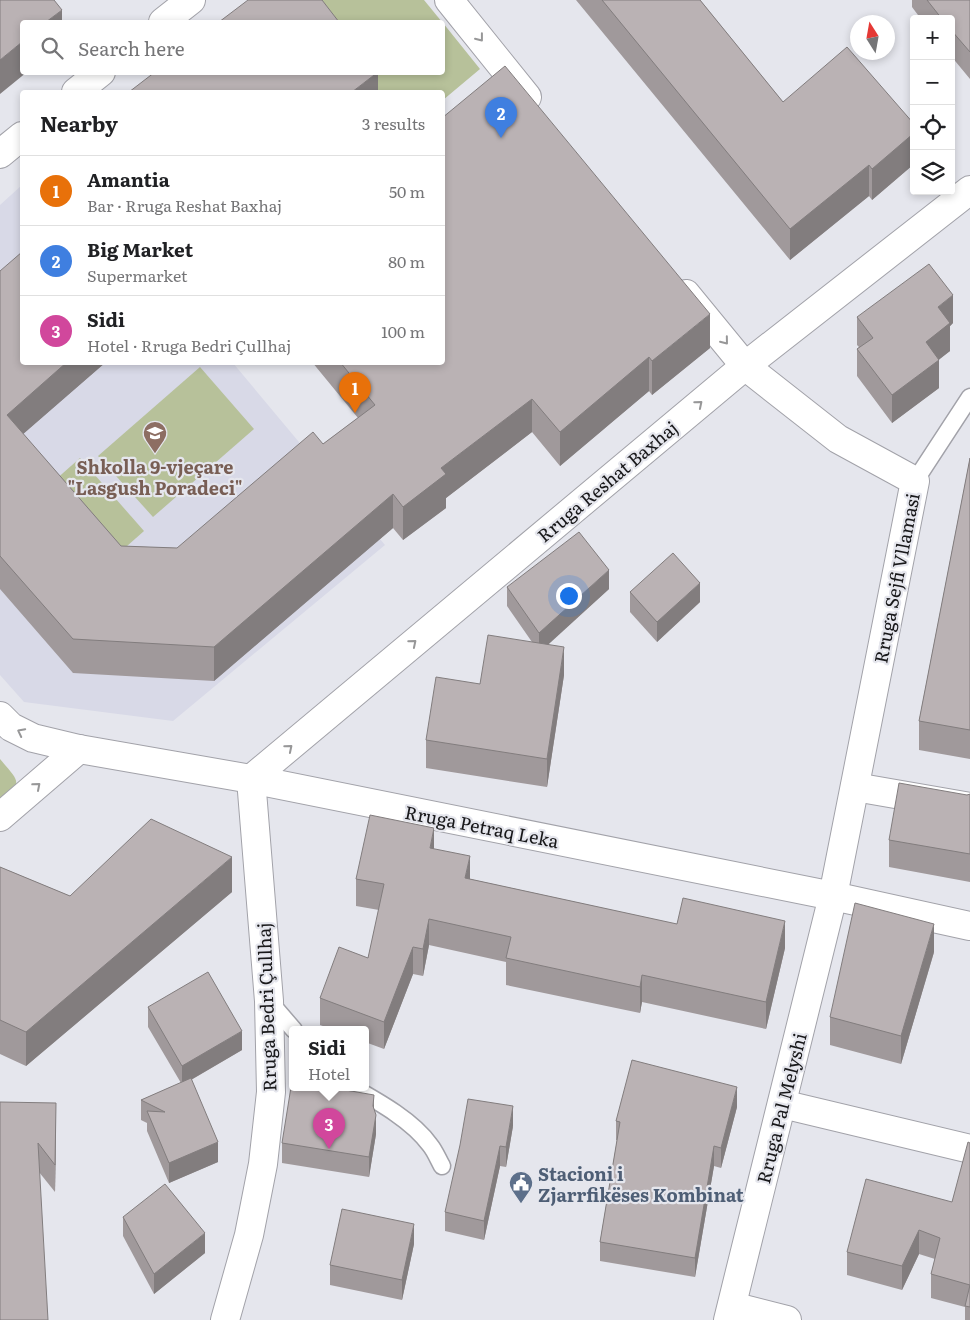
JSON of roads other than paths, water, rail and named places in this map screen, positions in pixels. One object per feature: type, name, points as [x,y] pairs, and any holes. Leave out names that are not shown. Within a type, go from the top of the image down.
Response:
[{"type":"street","points":[[449,0],[544,119]]},
{"type":"street","points":[[166,20],[190,1]]},
{"type":"street","points":[[78,90],[97,75]]},
{"type":"street","points":[[0,154],[20,138]]},
{"type":"street","name":"Rruga Reshat Baxhaj","points":[[251,779],[744,366],[970,190]]},
{"type":"street","name":"Rruga Sejfi Vllamasi","points":[[670,273],[744,366],[838,439],[915,481],[833,896]]},
{"type":"street","name":"Rruga Petraq Leka","points":[[0,716],[11,727],[33,738],[79,749],[251,779],[833,896],[970,926]]},
{"type":"street","points":[[0,817],[79,749]]},
{"type":"street","name":"Rruga Bedri Çullhaj","points":[[225,1320],[249,1235],[263,1164],[270,1092],[269,1001],[251,779]]},
{"type":"street","points":[[855,787],[970,807]]},
{"type":"street","name":"Rruga Pal Melyshi","points":[[730,1313],[833,896]]},
{"type":"street","points":[[782,1104],[970,1149]]},
{"type":"street","points":[[730,1313],[787,1320]]},
{"type":"lane","points":[[915,481],[970,397]]},
{"type":"lane","points":[[269,1001],[291,1026]]},
{"type":"lane","points":[[360,1091],[407,1122],[430,1144],[442,1166]]},
{"type":"place","name":"Big Market","points":[[501,138]]},
{"type":"place","name":"Amantia","points":[[355,413]]},
{"type":"place","name":"Shkolla 9-vjeçare \"Lasgush Poradeci\"","points":[[155,454]]},
{"type":"place","name":"Sidi","points":[[329,1149]]},
{"type":"place","name":"Stacioni i Zjarrfikëses Kombinat","points":[[521,1204]]}]
